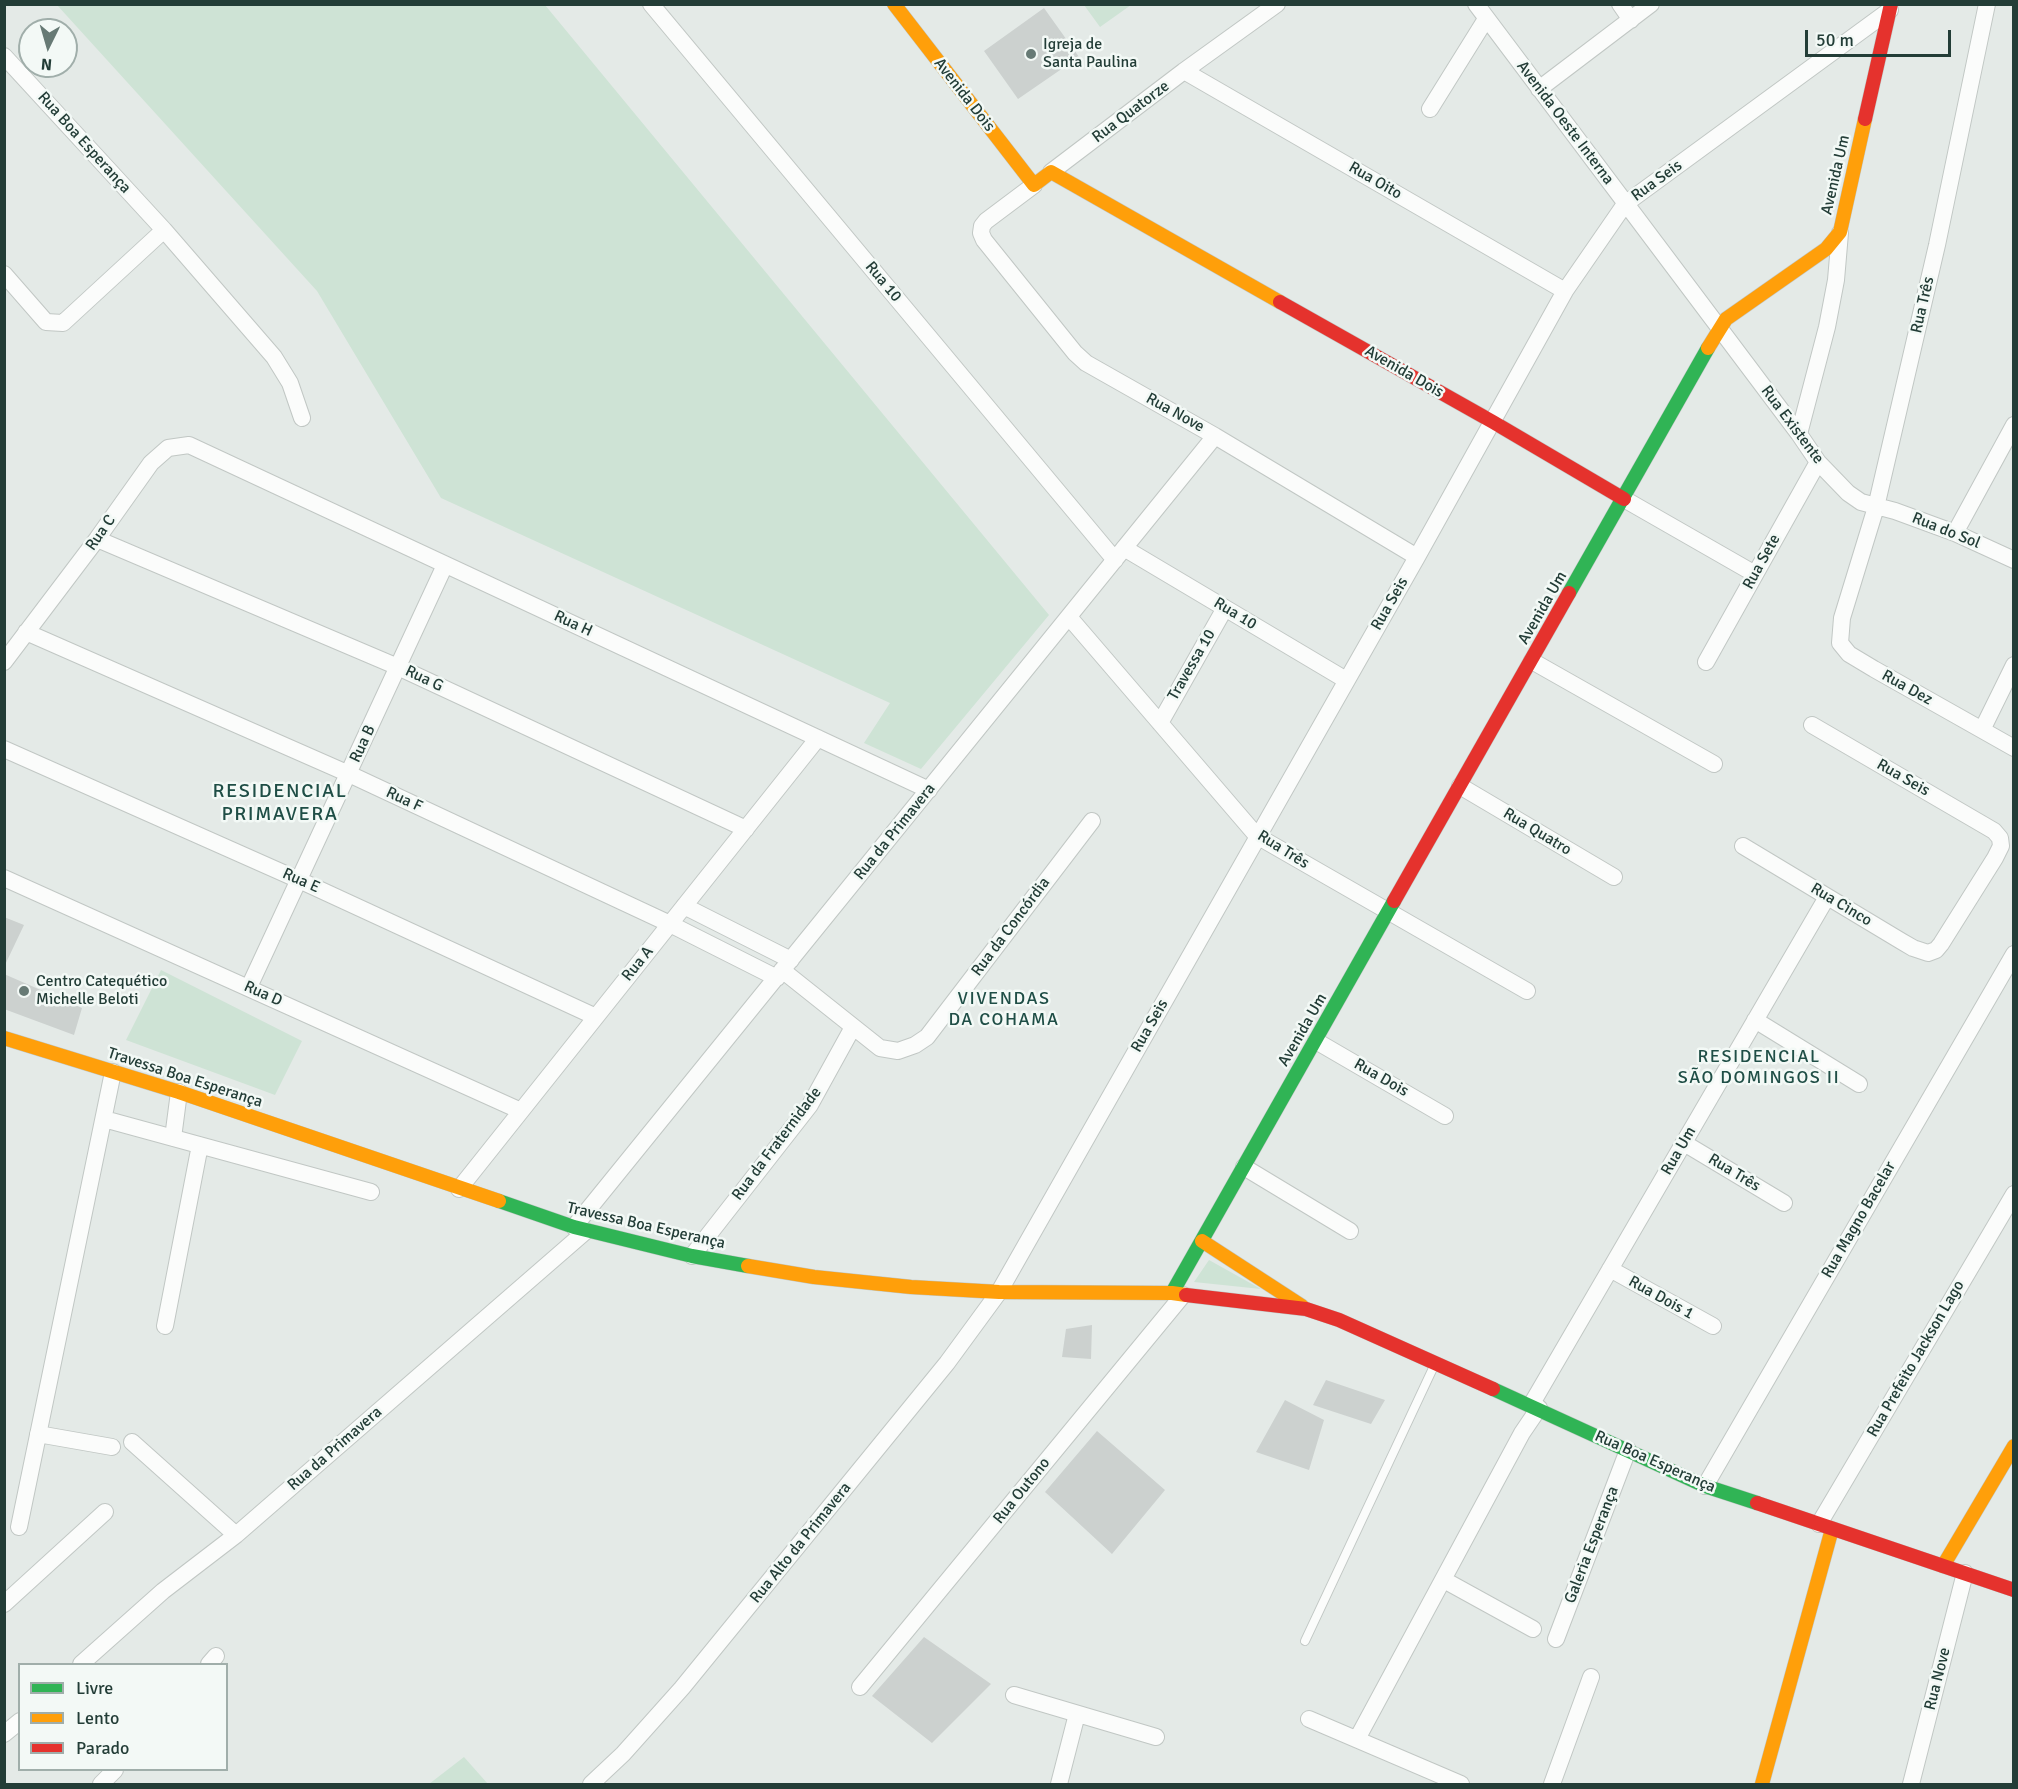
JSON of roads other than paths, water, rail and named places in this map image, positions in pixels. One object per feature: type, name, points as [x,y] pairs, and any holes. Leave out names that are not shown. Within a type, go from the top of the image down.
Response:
[{"type":"street","name":"Rua 10","points":[[651,4],[1119,554],[1225,608],[1346,680]]},
{"type":"street","name":"Rua Quatorze","points":[[986,221],[1184,71],[1277,4]]},
{"type":"street","name":"Avenida Oeste Interna","points":[[1476,4],[1719,329]]},
{"type":"street","points":[[1620,4],[1631,20]]},
{"type":"street","points":[[1539,89],[1651,4]]},
{"type":"street","name":"Rua Três","points":[[1847,602],[1876,507],[1937,245],[1988,4]]},
{"type":"street","name":"Avenida Dois","points":[[902,7],[1034,185]]},
{"type":"street","name":"Rua Seis","points":[[999,1292],[1417,557],[1565,291],[1625,204],[1890,7]]},
{"type":"street","name":"Avenida Um","points":[[1178,1294],[1202,1241],[1719,329],[1736,310],[1826,249],[1840,232],[1890,7]]},
{"type":"street","points":[[1431,109],[1486,19]]},
{"type":"street","name":"Rua Boa Esperança","points":[[4,56],[164,231],[274,357],[291,382],[302,417]]},
{"type":"street","name":"Rua Oito","points":[[1184,71],[1565,291]]},
{"type":"street","name":"Avenida Dois","points":[[1051,172],[1493,422],[1755,574]]},
{"type":"street","name":"Rua Nove","points":[[986,221],[981,233],[984,240],[1075,353],[1086,363],[1215,436],[1417,557]]},
{"type":"street","points":[[4,274],[46,322],[63,323],[164,231]]},
{"type":"street","points":[[1799,434],[1827,327],[1836,280],[1840,232]]},
{"type":"street","name":"Rua Existente","points":[[1719,329],[1818,462],[1848,493],[1861,502],[1876,507]]},
{"type":"street","points":[[1955,533],[2013,426]]},
{"type":"street","name":"Rua da Primavera","points":[[83,1663],[163,1591],[236,1535],[580,1229],[783,969],[1215,436]]},
{"type":"street","name":"Rua C","points":[[4,662],[151,463],[168,448],[189,445],[218,457]]},
{"type":"street","name":"Rua H","points":[[218,457],[929,790]]},
{"type":"street","name":"Rua Sete","points":[[1706,662],[1818,462]]},
{"type":"street","name":"Rua do Sol","points":[[1876,507],[1895,511],[1955,533],[2013,560]]},
{"type":"street","name":"Rua G","points":[[97,539],[398,668],[746,830]]},
{"type":"street","name":"Rua B","points":[[249,987],[445,565]]},
{"type":"street","name":"Rua Dez","points":[[1847,602],[1842,618],[1840,643],[1849,654],[2013,748]]},
{"type":"street","name":"Travessa 10","points":[[1160,723],[1225,608]]},
{"type":"street","name":"Rua Três","points":[[1069,616],[1257,836],[1527,991]]},
{"type":"street","name":"Rua F","points":[[26,632],[349,774],[670,924],[783,969]]},
{"type":"street","points":[[1532,661],[1714,764]]},
{"type":"street","points":[[1982,730],[2013,665]]},
{"type":"street","name":"Rua Seis","points":[[1812,725],[1994,831],[2000,838],[2001,846],[1941,944]]},
{"type":"street","name":"Rua A","points":[[459,1189],[818,738]]},
{"type":"street","name":"Rua E","points":[[4,749],[299,880],[596,1017]]},
{"type":"street","name":"Rua Quatro","points":[[1460,786],[1614,877]]},
{"type":"street","name":"Rua da Concórdia","points":[[783,969],[872,1042],[889,1050],[906,1049],[927,1037],[1092,821]]},
{"type":"street","name":"Rua Cinco","points":[[1743,846],[1913,948],[1928,953],[1936,950],[1941,944]]},
{"type":"street","name":"Rua D","points":[[4,878],[521,1111]]},
{"type":"street","name":"Rua Um","points":[[1357,1738],[1610,1269],[1827,897]]},
{"type":"street","points":[[684,906],[783,969]]},
{"type":"street","name":"Rua Magno Bacelar","points":[[1705,1486],[2013,954]]},
{"type":"street","points":[[1755,1020],[1859,1084]]},
{"type":"street","name":"Rua da Fraternidade","points":[[692,1256],[810,1105],[853,1027]]},
{"type":"street","name":"Travessa Boa Esperança","points":[[4,1038],[179,1092],[580,1229],[692,1256],[814,1277],[911,1287],[999,1292],[1178,1294],[1306,1309]]},
{"type":"street","name":"Rua Dois","points":[[1316,1041],[1446,1116]]},
{"type":"street","points":[[19,1527],[113,1072]]},
{"type":"street","points":[[173,1138],[179,1092]]},
{"type":"street","points":[[104,1119],[370,1192]]},
{"type":"street","name":"Rua Três","points":[[1684,1143],[1784,1203]]},
{"type":"street","points":[[165,1326],[200,1145]]},
{"type":"street","points":[[1244,1167],[1350,1231]]},
{"type":"street","name":"Rua Prefeito Jackson Lago","points":[[1762,1785],[1826,1526],[2013,1194]]},
{"type":"street","points":[[1202,1241],[1306,1309]]},
{"type":"street","name":"Rua Dois 1","points":[[1610,1269],[1713,1326]]},
{"type":"street","name":"Rua Alto da Primavera","points":[[591,1785],[623,1754],[689,1679],[928,1388],[999,1292]]},
{"type":"street","name":"Rua Outono","points":[[860,1687],[1178,1294]]},
{"type":"street","name":"Rua Boa Esperança","points":[[1306,1309],[1339,1320],[1436,1363],[1705,1486],[2013,1590]]},
{"type":"street","points":[[38,1434],[112,1447]]},
{"type":"street","points":[[132,1442],[236,1535]]},
{"type":"street","points":[[1943,1566],[2013,1446]]},
{"type":"street","name":"Galeria Esperança","points":[[1556,1639],[1628,1450]]},
{"type":"street","points":[[4,1604],[105,1512]]},
{"type":"street","name":"Rua Nove","points":[[1911,1785],[1965,1574]]},
{"type":"street","points":[[1444,1580],[1533,1629]]},
{"type":"street","points":[[1552,1785],[1591,1677]]},
{"type":"street","points":[[1014,1695],[1156,1737]]},
{"type":"street","points":[[1059,1785],[1077,1714]]},
{"type":"street","points":[[1309,1719],[1461,1785]]},
{"type":"street","points":[[4,1734],[18,1722]]},
{"type":"street","points":[[101,1785],[114,1771]]},
{"type":"lane","points":[[1305,1641],[1436,1363]]},
{"type":"place","name":"Igreja de Santa Paulina","points":[[1031,54]]},
{"type":"place","name":"Centro Catequético Michelle Beloti","points":[[24,991]]},
{"type":"district","name":"RESIDENCIAL PRIMAVERA","points":[[280,804]]},
{"type":"district","name":"VIVENDAS DA COHAMA","points":[[1004,1009]]},
{"type":"district","name":"RESIDENCIAL SÃO DOMINGOS II","points":[[1759,1067]]}]
